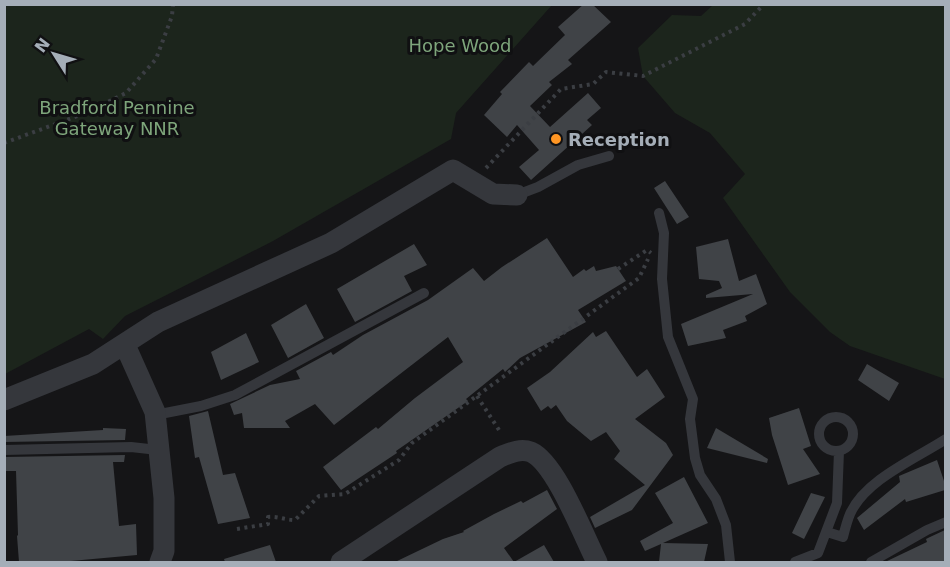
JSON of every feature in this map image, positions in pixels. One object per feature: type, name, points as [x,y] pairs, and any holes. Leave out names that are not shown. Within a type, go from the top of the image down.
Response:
[{"type":"street","points":[[4,400],[93,364],[158,322],[331,243],[453,170],[493,194],[517,195]]},
{"type":"street","points":[[125,345],[155,415],[164,498],[164,551],[160,562]]},
{"type":"street","points":[[341,562],[500,457],[518,450],[531,452],[553,472],[597,562]]},
{"type":"lane","points":[[517,195],[538,187],[578,165],[609,156]]},
{"type":"lane","points":[[658,213],[664,233],[662,279],[668,337],[693,399],[690,419],[695,458],[700,475],[716,499],[726,525],[729,562]]},
{"type":"lane","points":[[155,415],[201,406],[234,395],[424,293]]},
{"type":"lane","points":[[827,532],[843,537],[850,513],[865,492],[945,439]]},
{"type":"lane","points":[[4,450],[131,447],[158,450]]},
{"type":"lane","points":[[795,562],[818,553],[827,532],[837,503],[839,451]]},
{"type":"lane","points":[[871,562],[945,522]]},
{"type":"lane","points":[[811,556],[825,562]]},
{"type":"path","points":[[4,143],[83,114],[126,93],[156,59],[172,16],[173,4]]},
{"type":"path","points":[[472,183],[561,89],[593,84],[606,72],[643,76],[745,24],[764,4]]},
{"type":"path","points":[[618,269],[646,250],[651,253],[663,252]]},
{"type":"path","points":[[237,529],[268,524],[268,517],[274,516],[282,520],[295,520],[319,496],[345,494],[399,460],[412,443],[639,278],[651,253]]},
{"type":"path","points":[[477,396],[499,430]]},
{"type":"green space","name":"Bradford Pennine Gateway NNR","points":[[5,4],[552,5],[456,113],[451,139],[273,241],[125,316],[103,339],[89,329],[5,374]]},
{"type":"green space","points":[[713,5],[945,5],[945,379],[850,346],[830,332],[790,292],[723,198],[745,174],[710,133],[675,113],[643,76],[638,48],[672,15],[701,16]]},
{"type":"building","points":[[584,4],[592,4],[611,22],[568,60],[572,64],[549,82],[552,85],[530,106],[550,127],[588,93],[601,108],[587,120],[592,125],[531,180],[519,167],[539,150],[517,125],[507,137],[484,115],[502,94],[500,92],[529,62],[533,66],[565,35],[558,27]]},
{"type":"building","points":[[665,181],[689,217],[677,224],[654,188]]},
{"type":"building","points":[[547,238],[573,277],[584,269],[586,271],[594,266],[596,271],[616,266],[626,281],[578,310],[586,322],[520,358],[505,372],[503,369],[466,399],[468,401],[396,451],[397,453],[341,490],[323,467],[376,427],[378,429],[463,362],[448,337],[334,425],[315,404],[285,421],[290,428],[244,428],[242,413],[234,415],[230,404],[270,385],[300,379],[296,371],[331,352],[333,355],[363,335],[428,300],[473,268],[484,281]]},
{"type":"building","points":[[728,239],[739,281],[756,274],[767,304],[745,316],[747,321],[723,330],[726,338],[688,346],[681,324],[753,294],[706,298],[706,295],[722,288],[719,281],[699,279],[696,247]]},
{"type":"building","points":[[414,244],[427,265],[404,276],[412,291],[355,322],[337,289]]},
{"type":"building","points":[[306,304],[324,338],[288,358],[271,325]]},
{"type":"building","points":[[606,331],[637,377],[647,369],[665,397],[635,419],[666,443],[673,455],[632,510],[595,528],[590,517],[645,485],[614,459],[620,451],[606,432],[591,441],[567,421],[556,405],[551,409],[548,406],[541,411],[527,388],[550,372],[593,332],[596,337]]},
{"type":"building","points":[[246,333],[259,362],[221,380],[211,352]]},
{"type":"building","points":[[867,364],[899,383],[889,401],[858,380]]},
{"type":"building","points":[[799,408],[811,446],[803,449],[820,474],[788,485],[769,418]]},
{"type":"building","points":[[208,411],[223,475],[235,473],[250,518],[218,524],[199,457],[195,458],[189,416]]},
{"type":"building","points":[[103,428],[126,429],[125,440],[4,442],[4,436],[103,430]]},
{"type":"building","points":[[716,428],[768,459],[767,463],[707,448]]},
{"type":"building","points":[[125,455],[124,462],[113,462],[119,526],[136,524],[137,555],[60,562],[19,562],[16,471],[4,471],[4,457]]},
{"type":"building","points":[[937,460],[945,490],[906,502],[905,499],[864,530],[857,518],[900,482],[899,476]]},
{"type":"building","points":[[684,477],[708,523],[663,543],[708,544],[704,562],[659,562],[661,544],[645,551],[640,541],[673,523],[655,493]]},
{"type":"building","points":[[547,490],[557,509],[504,548],[514,562],[395,562],[443,539],[464,532],[494,514],[521,501],[523,503]]},
{"type":"building","points":[[811,493],[825,497],[804,539],[792,533]]},
{"type":"building","points":[[945,530],[945,562],[885,562],[927,542],[926,539]]},
{"type":"building","points":[[270,545],[276,562],[225,562],[224,559]]},
{"type":"building","points":[[544,545],[554,562],[514,562]]},
{"type":"place","name":"Reception","points":[[556,139]]},
{"type":"park label","name":"Hope Wood","points":[[460,45]]}]
